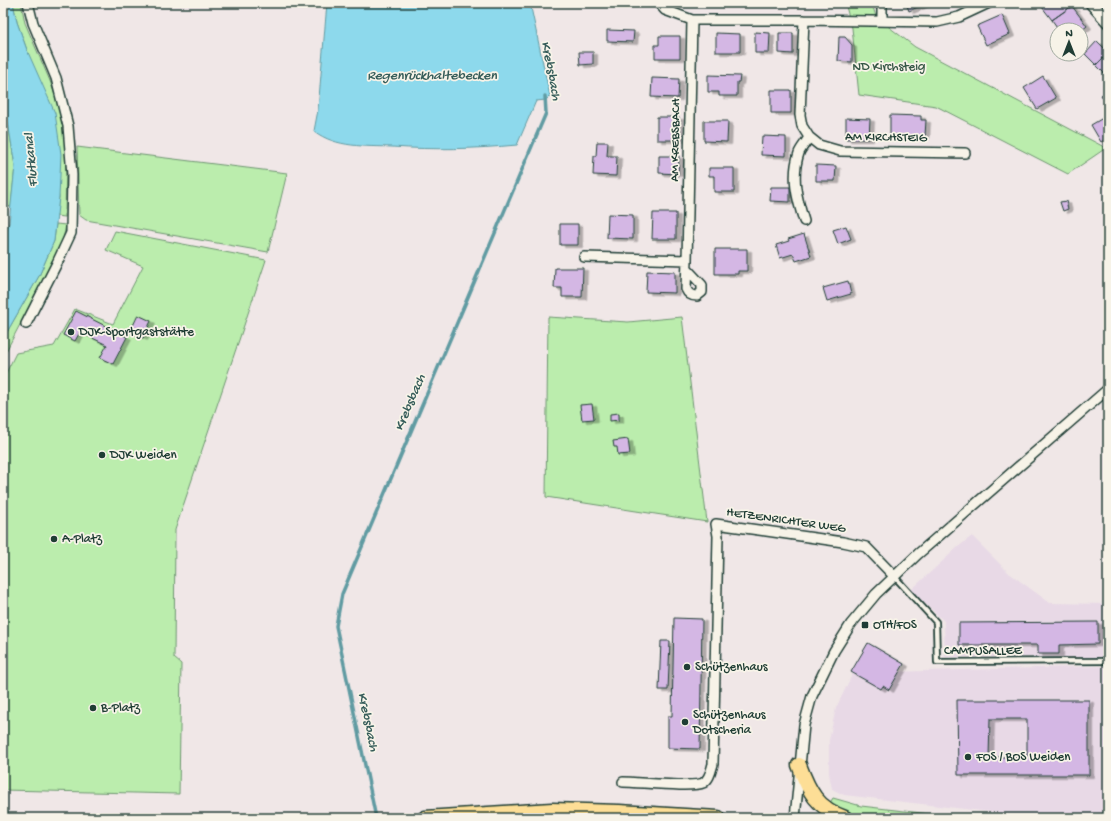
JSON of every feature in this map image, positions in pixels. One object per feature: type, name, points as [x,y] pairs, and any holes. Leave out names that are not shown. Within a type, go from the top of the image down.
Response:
[{"type":"main road","points":[[799,765],[807,787],[821,805],[834,814],[845,818]]},
{"type":"main road","points":[[425,818],[552,810],[619,812],[713,818]]},
{"type":"street","points":[[26,324],[71,233],[72,175],[68,126],[56,78],[33,23],[28,3]]},
{"type":"street","points":[[659,3],[665,10],[692,20],[936,22],[959,17],[989,3]]},
{"type":"street","points":[[882,3],[882,21]]},
{"type":"street","points":[[1091,3],[1108,22]]},
{"type":"street","name":"AM KREBSBACH","points":[[584,257],[686,264],[692,20]]},
{"type":"street","points":[[804,20],[800,115],[802,126],[809,137],[800,152],[795,178],[797,197],[804,221]]},
{"type":"street","name":"AM KIRCHSTEIG","points":[[809,137],[819,145],[840,151],[966,153]]},
{"type":"street","points":[[794,818],[804,725],[812,696],[828,662],[851,624],[876,594],[894,576],[1108,389]]},
{"type":"street","name":"HETZENRICHTER WEG","points":[[623,782],[692,785],[704,783],[709,777],[713,764],[718,536],[716,524],[843,542],[866,547],[894,576]]},
{"type":"lane","name":"CAMPUSALLEE","points":[[894,576],[936,622],[937,662],[1108,661]]},
{"type":"shaded area","points":[[972,536],[1009,573],[1050,603],[1108,604],[1108,657],[945,657],[944,621],[911,590]]},
{"type":"shaded area","name":"FOS / BOS Weiden","points":[[1108,666],[1108,818],[1042,818],[844,795],[832,789],[829,773],[829,740],[836,708],[853,673]]},
{"type":"green space","points":[[13,3],[21,3],[25,23],[50,81],[61,112],[66,155],[65,217],[56,216],[59,197],[27,50],[17,22]]},
{"type":"green space","name":"ND Kirchsteig","points":[[845,3],[872,3],[876,17],[915,47],[1106,148],[1068,174],[936,106],[859,95],[852,28]]},
{"type":"green space","points":[[3,102],[6,110],[15,166],[11,207],[6,206],[3,202]]},
{"type":"green space","points":[[77,147],[287,173],[268,252],[86,220],[79,215]]},
{"type":"green space","points":[[56,224],[66,225],[62,244],[3,357],[3,339],[39,276],[54,241]]},
{"type":"green space","name":"DJK Weiden","points":[[115,231],[266,260],[175,530],[174,658],[181,664],[179,794],[3,790],[3,379],[16,353],[54,346],[75,309],[113,324],[143,266],[106,250]]},
{"type":"green space","points":[[548,317],[628,322],[682,317],[707,522],[546,497]]},
{"type":"green space","points":[[833,798],[861,806],[965,818],[864,818],[827,807]]},
{"type":"water","name":"Flutkanal","points":[[3,3],[13,3],[17,22],[27,50],[55,113],[61,154],[59,197],[54,241],[39,276],[3,339],[3,241],[9,223],[15,166],[6,110],[3,102]]},
{"type":"water","name":"Regenrückhaltebecken","points":[[327,3],[530,3],[550,96],[546,100],[536,101],[517,145],[423,149],[362,146],[332,141],[314,131],[318,110]]},
{"type":"building","points":[[906,3],[927,3],[909,11]]},
{"type":"building","points":[[1039,3],[1070,3],[1072,6],[1052,20]]},
{"type":"building","points":[[1072,6],[1084,22],[1053,22],[1052,20]]},
{"type":"building","points":[[1002,15],[1010,34],[986,45],[977,26]]},
{"type":"building","points":[[607,30],[634,31],[633,42],[607,41]]},
{"type":"building","points":[[755,32],[770,33],[769,53],[755,53]]},
{"type":"building","points":[[716,33],[740,34],[740,52],[716,52]]},
{"type":"building","points":[[779,33],[793,33],[793,54],[779,53]]},
{"type":"building","points":[[659,36],[680,36],[680,58],[655,58],[655,45],[659,45]]},
{"type":"building","points":[[839,37],[845,37],[852,45],[852,62],[838,61]]},
{"type":"building","points":[[1097,41],[1108,53],[1096,65],[1089,58],[1089,50]]},
{"type":"building","points":[[579,52],[593,52],[593,64],[580,65]]},
{"type":"building","points":[[1108,53],[1108,77],[1096,65]]},
{"type":"building","points":[[708,75],[740,76],[739,82],[737,82],[737,96],[719,96],[719,92],[708,92]]},
{"type":"building","points":[[1043,76],[1056,98],[1037,109],[1024,88]]},
{"type":"building","points":[[652,78],[679,79],[678,98],[651,97]]},
{"type":"building","points":[[771,90],[791,90],[791,113],[771,113]]},
{"type":"building","points":[[1108,91],[1108,104],[1107,105],[1101,95]]},
{"type":"building","points":[[890,115],[921,116],[921,120],[926,120],[925,136],[890,135]]},
{"type":"building","points":[[1108,115],[1108,138],[1101,142],[1091,125]]},
{"type":"building","points":[[657,117],[679,117],[679,140],[657,140]]},
{"type":"building","points":[[846,118],[870,119],[869,139],[846,139]]},
{"type":"building","points":[[704,121],[728,121],[727,142],[704,141]]},
{"type":"building","points":[[762,136],[786,137],[786,156],[761,155]]},
{"type":"building","points":[[597,142],[608,142],[607,156],[617,156],[616,176],[593,175],[594,156],[596,156]]},
{"type":"building","points":[[659,156],[679,156],[678,174],[659,173]]},
{"type":"building","points":[[816,165],[836,166],[835,181],[816,181]]},
{"type":"building","points":[[709,168],[734,168],[734,192],[714,192],[714,176],[709,176]]},
{"type":"building","points":[[771,187],[790,187],[790,202],[770,201]]},
{"type":"building","points":[[1066,201],[1068,209],[1063,211],[1060,202]]},
{"type":"building","points":[[653,213],[676,213],[676,239],[652,239]]},
{"type":"building","points":[[608,214],[633,215],[633,239],[607,238]]},
{"type":"building","points":[[560,224],[578,224],[578,245],[560,245]]},
{"type":"building","points":[[846,226],[851,239],[838,244],[833,230]]},
{"type":"building","points":[[804,234],[811,256],[796,261],[793,254],[780,258],[776,245]]},
{"type":"building","points":[[715,249],[747,249],[747,271],[738,271],[738,274],[715,274]]},
{"type":"building","points":[[555,268],[583,268],[582,297],[562,297],[562,288],[554,288]]},
{"type":"building","points":[[647,271],[675,272],[675,293],[646,292]]},
{"type":"building","points":[[848,281],[851,294],[827,301],[823,288]]},
{"type":"building","points":[[76,311],[127,337],[113,364],[100,358],[107,345],[80,332],[75,341],[63,335]]},
{"type":"building","points":[[138,315],[151,321],[143,338],[130,332]]},
{"type":"building","points":[[592,404],[594,419],[582,420],[580,405]]},
{"type":"building","points":[[619,413],[619,420],[610,421],[610,414]]},
{"type":"building","points":[[628,439],[630,454],[618,455],[617,447],[614,447],[613,441]]},
{"type":"building","name":"Schützenhaus","points":[[674,618],[702,619],[700,749],[668,748],[668,716],[672,716]]},
{"type":"building","points":[[1098,622],[1098,644],[1059,645],[1059,654],[1038,654],[1038,645],[959,645],[959,623]]},
{"type":"building","points":[[661,641],[670,641],[668,690],[659,690]]},
{"type":"building","points":[[868,643],[904,664],[889,690],[883,686],[881,689],[851,672]]},
{"type":"building","points":[[957,700],[1089,700],[1089,775],[958,775]],"holes":[[[990,719],[1027,719],[1027,757],[989,757]]]},
{"type":"waterway","name":"Krebsbach","points":[[376,818],[336,626],[342,594],[546,113],[545,96]]},
{"type":"place","name":"DJK-Sportgaststätte","points":[[71,332]]},
{"type":"place","name":"DJK Weiden","points":[[102,455]]},
{"type":"place","name":"A-Platz","points":[[54,539]]},
{"type":"place","name":"OTH/FOS","points":[[865,625]]},
{"type":"place","name":"Schützenhaus","points":[[687,667]]},
{"type":"place","name":"B-Platz","points":[[93,708]]},
{"type":"place","name":"Schützenhaus Dotscheria","points":[[685,722]]},
{"type":"place","name":"FOS / BOS Weiden","points":[[968,757]]}]
